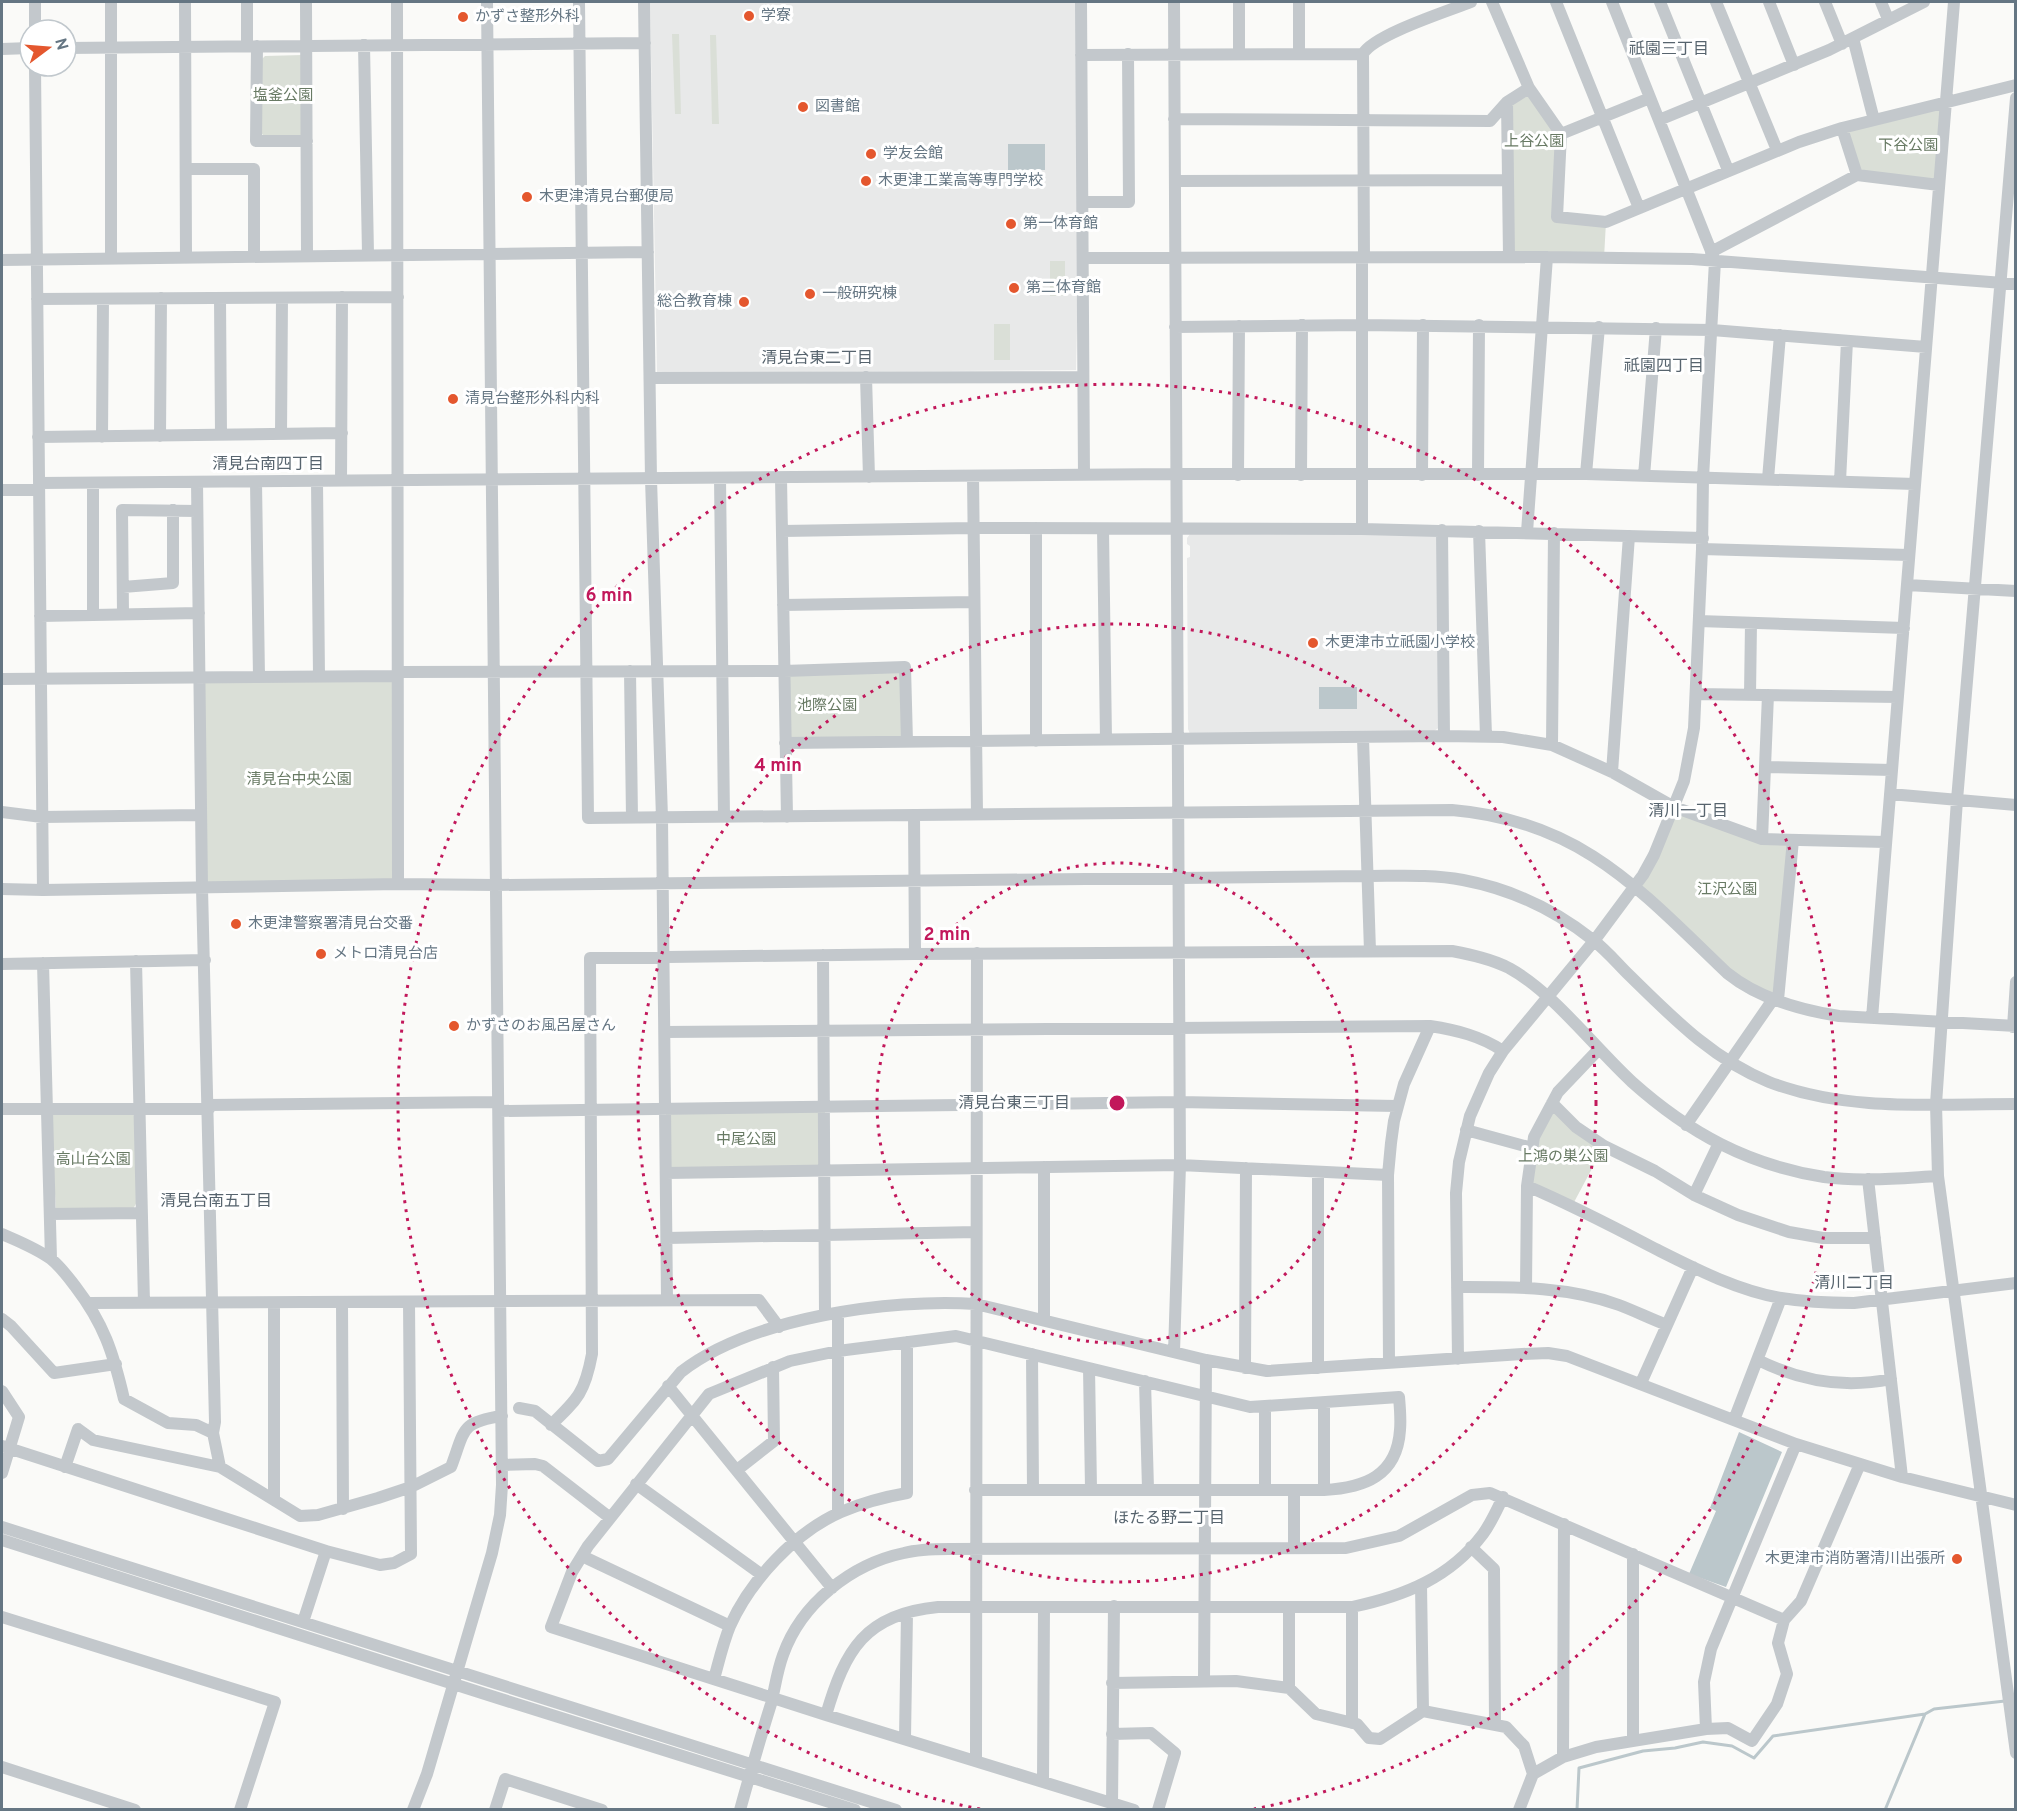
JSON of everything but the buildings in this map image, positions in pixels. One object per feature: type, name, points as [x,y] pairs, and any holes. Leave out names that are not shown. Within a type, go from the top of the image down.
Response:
[{"type":"street","points":[[35,2],[35,18]]},
{"type":"street","points":[[111,2],[111,258]]},
{"type":"street","points":[[185,2],[186,257]]},
{"type":"street","points":[[247,2],[252,46],[256,141],[307,141]]},
{"type":"street","points":[[306,2],[308,255]]},
{"type":"street","points":[[397,2],[398,884]]},
{"type":"street","points":[[413,1809],[427,1774],[492,1553],[501,1502],[503,1465],[487,2]]},
{"type":"street","points":[[579,2],[588,818],[1178,811],[1452,810],[1478,812],[1526,824],[1567,841],[1597,857],[1636,886],[1741,984],[1812,1012],[1839,1016],[2014,1026],[2016,982]]},
{"type":"street","points":[[644,2],[651,479],[662,818],[668,1300]]},
{"type":"street","points":[[1081,2],[1084,475]]},
{"type":"street","points":[[1173,2],[1180,1165],[1174,1352]]},
{"type":"street","points":[[1239,2],[1239,54]]},
{"type":"street","points":[[1299,2],[1299,54]]},
{"type":"street","points":[[1362,529],[1365,180],[1363,54],[1366,48],[1400,30],[1471,2]]},
{"type":"street","points":[[1492,2],[1529,88],[1561,134],[1557,217],[1606,222],[1777,150],[1874,120],[2016,85]]},
{"type":"street","points":[[1556,2],[1639,208]]},
{"type":"street","points":[[1458,1359],[1456,1193],[1459,1162],[1466,1130],[1478,1096],[1503,1051],[1594,941],[1636,886],[1654,855],[1684,780],[1694,728],[1703,478],[1712,330],[1713,256],[1612,2]]},
{"type":"street","points":[[1660,2],[1728,171]]},
{"type":"street","points":[[1716,2],[1777,150]]},
{"type":"street","points":[[1769,2],[1794,65]]},
{"type":"street","points":[[1825,2],[1842,44]]},
{"type":"street","points":[[1881,2],[1888,19]]},
{"type":"street","points":[[1659,120],[1842,44],[1924,2]]},
{"type":"street","points":[[1872,1018],[1954,2]]},
{"type":"street","points":[[1853,38],[1874,120]]},
{"type":"street","points":[[78,48],[645,43]]},
{"type":"street","points":[[364,45],[368,254]]},
{"type":"street","points":[[2,49],[18,48]]},
{"type":"street","points":[[1083,202],[1129,202],[1128,54]]},
{"type":"street","points":[[1082,55],[1363,54]]},
{"type":"street","points":[[35,78],[43,890]]},
{"type":"street","points":[[1490,121],[1507,102],[1529,88]]},
{"type":"street","points":[[1561,134],[1650,98]]},
{"type":"street","points":[[2016,98],[1957,800],[1936,1104],[1938,1176],[2016,1753]]},
{"type":"street","points":[[1507,102],[1509,257]]},
{"type":"street","points":[[1174,119],[1507,122]]},
{"type":"street","points":[[1842,129],[1857,175]]},
{"type":"street","points":[[186,169],[254,169],[254,256]]},
{"type":"street","points":[[1713,256],[1857,175],[1940,185]]},
{"type":"street","points":[[1174,181],[1508,180]]},
{"type":"street","points":[[2,260],[489,252],[648,252]]},
{"type":"street","points":[[1084,258],[1713,256],[2016,284]]},
{"type":"street","points":[[1527,532],[1547,257]]},
{"type":"street","points":[[281,434],[282,297]]},
{"type":"street","points":[[341,482],[342,297]]},
{"type":"street","points":[[37,299],[398,297]]},
{"type":"street","points":[[160,436],[161,298]]},
{"type":"street","points":[[220,298],[221,435]]},
{"type":"street","points":[[102,437],[103,299]]},
{"type":"street","points":[[1301,475],[1302,325]]},
{"type":"street","points":[[1422,475],[1423,325]]},
{"type":"street","points":[[1175,327],[1479,325],[1656,328],[1712,330],[1926,347]]},
{"type":"street","points":[[1478,475],[1479,325]]},
{"type":"street","points":[[1238,475],[1239,326]]},
{"type":"street","points":[[1586,474],[1599,327]]},
{"type":"street","points":[[1644,476],[1656,328]]},
{"type":"street","points":[[1767,479],[1780,335]]},
{"type":"street","points":[[1840,481],[1847,341]]},
{"type":"street","points":[[866,377],[869,477]]},
{"type":"street","points":[[650,378],[1082,377]]},
{"type":"street","points":[[38,437],[342,434]]},
{"type":"street","points":[[2,490],[93,483],[1176,474],[1586,474],[1915,484]]},
{"type":"street","points":[[973,476],[977,814]]},
{"type":"street","points":[[720,478],[724,817]]},
{"type":"street","points":[[781,478],[787,817]]},
{"type":"street","points":[[197,482],[202,888],[215,1422],[213,1432],[220,1467]]},
{"type":"street","points":[[256,482],[259,677]]},
{"type":"street","points":[[318,482],[319,676]]},
{"type":"street","points":[[93,483],[93,615]]},
{"type":"street","points":[[123,614],[122,510],[198,511]]},
{"type":"street","points":[[123,587],[173,583],[173,510]]},
{"type":"street","points":[[782,531],[973,528],[1443,530],[1629,536],[1702,544],[1909,555]]},
{"type":"street","points":[[1036,528],[1036,741]]},
{"type":"street","points":[[1103,529],[1106,740]]},
{"type":"street","points":[[1443,530],[1444,736]]},
{"type":"street","points":[[1479,531],[1486,736]]},
{"type":"street","points":[[1552,745],[1554,534]]},
{"type":"street","points":[[1612,772],[1629,536]]},
{"type":"street","points":[[1907,585],[2016,591]]},
{"type":"street","points":[[783,605],[974,602]]},
{"type":"street","points":[[40,616],[199,613]]},
{"type":"street","points":[[1699,621],[1904,628]]},
{"type":"street","points":[[1750,695],[1751,623]]},
{"type":"street","points":[[2,679],[259,677],[494,671],[784,671],[905,667],[907,742]]},
{"type":"street","points":[[630,671],[632,818]]},
{"type":"street","points":[[1696,694],[1898,697]]},
{"type":"street","points":[[1762,839],[1768,695]]},
{"type":"street","points":[[785,743],[1444,736],[1524,739],[1552,745],[1612,772],[1674,807],[1762,839],[1886,842]]},
{"type":"street","points":[[1363,738],[1370,951]]},
{"type":"street","points":[[1765,767],[1892,770]]},
{"type":"street","points":[[1890,794],[2016,805]]},
{"type":"street","points":[[2,812],[42,817],[201,815]]},
{"type":"street","points":[[914,815],[915,954]]},
{"type":"street","points":[[1686,1125],[1776,999],[1793,840]]},
{"type":"street","points":[[2,889],[1436,876],[1512,892],[1552,912],[1594,941],[1692,1034],[1729,1062],[1768,1081],[1817,1098],[1863,1103],[2016,1104]]},
{"type":"street","points":[[551,1425],[574,1403],[586,1382],[592,1354],[590,958],[1433,950],[1472,955],[1508,968],[1524,977],[1631,1081],[1686,1125],[1718,1145],[1790,1170],[1826,1177],[1868,1179],[1938,1176]]},
{"type":"street","points":[[976,1761],[977,953]]},
{"type":"street","points":[[823,955],[826,1235],[832,1314],[838,1351],[838,1513]]},
{"type":"street","points":[[2,963],[205,960]]},
{"type":"street","points":[[136,961],[144,1303]]},
{"type":"street","points":[[43,963],[51,1259]]},
{"type":"street","points":[[665,1032],[1430,1026],[1453,1029],[1491,1042],[1503,1051]]},
{"type":"street","points":[[1389,1363],[1388,1175],[1397,1106],[1412,1062],[1430,1026]]},
{"type":"street","points":[[1526,1288],[1527,1186],[1534,1137],[1558,1092],[1599,1049]]},
{"type":"street","points":[[2,1109],[498,1106],[591,1109],[1179,1102],[1397,1106]]},
{"type":"street","points":[[1552,1103],[1576,1127],[1595,1140],[1694,1195],[1738,1215],[1789,1232],[1823,1238],[1875,1238]]},
{"type":"street","points":[[1466,1130],[1532,1148]]},
{"type":"street","points":[[1694,1195],[1718,1145]]},
{"type":"street","points":[[666,1173],[1180,1165],[1388,1175]]},
{"type":"street","points":[[1044,1167],[1044,1320]]},
{"type":"street","points":[[1245,1368],[1246,1168]]},
{"type":"street","points":[[1318,1172],[1318,1368]]},
{"type":"street","points":[[1868,1179],[1902,1477]]},
{"type":"street","points":[[1527,1186],[1693,1267],[1729,1282],[1781,1298],[1833,1303],[1882,1300],[2016,1283]]},
{"type":"street","points":[[50,1215],[141,1213]]},
{"type":"street","points":[[667,1238],[976,1232]]},
{"type":"street","points":[[2,1234],[20,1241],[51,1259],[88,1303],[109,1341],[124,1399],[168,1422],[196,1425],[213,1432]]},
{"type":"street","points":[[1641,1383],[1693,1267]]},
{"type":"street","points":[[1457,1287],[1562,1291],[1619,1305],[1667,1325]]},
{"type":"street","points":[[1734,1420],[1781,1298]]},
{"type":"street","points":[[88,1303],[501,1303],[759,1300],[779,1327]]},
{"type":"street","points":[[342,1302],[343,1509]]},
{"type":"street","points":[[5,1448],[326,1551],[380,1565],[394,1563],[411,1554],[409,1302]]},
{"type":"street","points":[[519,1408],[535,1411],[598,1461],[603,1462],[608,1459],[668,1386],[693,1363],[751,1336],[832,1314],[922,1302],[976,1304],[1206,1360],[1267,1371],[1548,1353],[1567,1356],[1796,1444],[1902,1477],[2016,1505]]},
{"type":"street","points":[[274,1303],[274,1500]]},
{"type":"street","points":[[2,1319],[12,1326],[54,1373],[116,1364]]},
{"type":"street","points":[[975,1490],[1324,1490],[1358,1486],[1371,1480],[1392,1459],[1400,1431],[1399,1397],[1250,1407],[956,1336],[838,1351],[790,1360],[709,1394],[609,1518],[582,1556],[572,1572],[551,1627],[826,1715],[1134,1809]]},
{"type":"street","points":[[714,1679],[730,1626],[748,1594],[762,1575],[795,1543],[838,1513],[875,1500],[907,1493],[907,1342]]},
{"type":"street","points":[[1032,1354],[1033,1490]]},
{"type":"street","points":[[1204,1681],[1206,1360]]},
{"type":"street","points":[[1758,1360],[1780,1371],[1805,1379],[1852,1384],[1891,1378]]},
{"type":"street","points":[[737,1470],[774,1441],[773,1367]]},
{"type":"street","points":[[1089,1368],[1091,1490]]},
{"type":"street","points":[[1145,1381],[1148,1489]]},
{"type":"street","points":[[668,1386],[832,1588]]},
{"type":"street","points":[[2,1391],[19,1417],[5,1448],[2,1473]]},
{"type":"street","points":[[1324,1403],[1324,1490]]},
{"type":"street","points":[[1265,1406],[1265,1489]]},
{"type":"street","points":[[65,1467],[78,1429],[93,1440],[220,1467],[300,1516],[318,1515],[411,1486],[451,1467],[464,1431],[471,1423],[502,1416]]},
{"type":"street","points":[[1706,1729],[1704,1699],[1711,1649],[1796,1444]]},
{"type":"street","points":[[1519,1809],[1533,1774],[1563,1757],[1596,1747],[1706,1729],[1728,1728],[1752,1741],[1777,1704],[1787,1674],[1778,1643],[1784,1620],[1800,1601],[1860,1464]]},
{"type":"street","points":[[503,1465],[543,1466],[609,1518]]},
{"type":"street","points":[[636,1484],[762,1575]]},
{"type":"street","points":[[1294,1490],[1294,1548]]},
{"type":"street","points":[[740,1809],[773,1697],[780,1665],[799,1623],[832,1588],[855,1572],[872,1563],[903,1553],[928,1549],[1346,1548],[1383,1541],[1413,1530],[1472,1495],[1490,1493],[1784,1620]]},
{"type":"street","points":[[826,1715],[838,1677],[853,1648],[877,1627],[907,1612],[938,1607],[1352,1607],[1395,1597],[1421,1585],[1454,1564],[1483,1534],[1503,1497]]},
{"type":"street","points":[[1563,1757],[1564,1524]]},
{"type":"street","points":[[2,1527],[896,1809]]},
{"type":"street","points":[[2,1540],[749,1778],[855,1809]]},
{"type":"street","points":[[1471,1546],[1494,1569],[1495,1725]]},
{"type":"street","points":[[303,1622],[326,1551]]},
{"type":"street","points":[[1633,1554],[1633,1741]]},
{"type":"street","points":[[582,1556],[730,1626]]},
{"type":"street","points":[[1421,1585],[1423,1712]]},
{"type":"street","points":[[1042,1782],[1044,1606]]},
{"type":"street","points":[[1112,1804],[1114,1606]]},
{"type":"street","points":[[1289,1607],[1289,1688]]},
{"type":"street","points":[[1352,1607],[1352,1723]]},
{"type":"street","points":[[905,1738],[907,1612]]},
{"type":"street","points":[[2,1617],[274,1702],[240,1809]]},
{"type":"street","points":[[1113,1683],[1236,1681],[1289,1688],[1316,1714],[1357,1725],[1369,1738],[1380,1739],[1423,1712],[1506,1727],[1524,1746],[1533,1774]]},
{"type":"street","points":[[1112,1734],[1151,1733],[1175,1753],[1158,1809]]},
{"type":"street","points":[[2,1767],[135,1809]]},
{"type":"street","points":[[495,1809],[505,1779],[573,1805],[602,1809]]},
{"type":"shaded area","name":"木更津工業高等専門学校","points":[[650,2],[1077,2],[1079,251],[1076,370],[657,373]]},
{"type":"shaded area","points":[[1008,144],[1045,144],[1045,170],[1008,170]]},
{"type":"shaded area","name":"木更津市立祇園小学校","points":[[1190,534],[1435,535],[1438,540],[1440,727],[1434,731],[1190,734],[1188,729],[1187,558],[1190,557],[1190,546],[1187,544],[1187,538]]},
{"type":"shaded area","points":[[1319,687],[1357,687],[1357,709],[1319,709]]},
{"type":"shaded area","points":[[1739,1432],[1782,1452],[1726,1587],[1689,1574],[1716,1511],[1710,1508]]},
{"type":"green space","points":[[672,34],[679,34],[681,114],[675,114]]},
{"type":"green space","points":[[710,35],[716,35],[719,124],[712,124]]},
{"type":"green space","name":"塩釜公園","points":[[302,55],[301,136],[264,136],[262,134],[262,59],[265,56]]},
{"type":"green space","name":"上谷公園","points":[[1529,88],[1561,134],[1557,217],[1606,222],[1604,258],[1509,257],[1507,102]]},
{"type":"green space","name":"下谷公園","points":[[1946,103],[1939,185],[1857,175],[1842,128]]},
{"type":"green space","points":[[1050,261],[1065,261],[1065,296],[1050,296]]},
{"type":"green space","points":[[994,324],[1010,324],[1010,360],[994,360]]},
{"type":"green space","name":"池際公園","points":[[905,667],[907,742],[785,743],[784,671]]},
{"type":"green space","name":"清見台中央公園","points":[[393,679],[395,880],[205,886],[203,681]]},
{"type":"green space","name":"江沢公園","points":[[1674,807],[1762,839],[1793,840],[1774,998],[1741,984],[1636,886]]},
{"type":"green space","name":"上鴻の巣公園","points":[[1552,1103],[1604,1146],[1572,1206],[1527,1186],[1532,1153]]},
{"type":"green space","name":"中尾公園","points":[[825,1107],[825,1171],[666,1173],[666,1109]]},
{"type":"green space","name":"高山台公園","points":[[55,1112],[131,1112],[135,1117],[137,1202],[133,1209],[56,1209],[50,1117]]},
{"type":"waterway","points":[[1577,1810],[1579,1768],[1643,1751],[1703,1742],[1732,1746],[1754,1758],[1773,1736],[1925,1714],[1934,1709],[2005,1701]]},
{"type":"waterway","points":[[1885,1810],[1925,1714]]},
{"type":"place","name":"学寮","points":[[749,16]]},
{"type":"place","name":"かずさ整形外科","points":[[463,17]]},
{"type":"place","name":"図書館","points":[[803,107]]},
{"type":"place","name":"学友会館","points":[[871,154]]},
{"type":"place","name":"木更津工業高等専門学校","points":[[866,181]]},
{"type":"place","name":"木更津清見台郵便局","points":[[527,197]]},
{"type":"place","name":"第一体育館","points":[[1011,224]]},
{"type":"place","name":"第二体育館","points":[[1014,288]]},
{"type":"place","name":"一般研究棟","points":[[810,294]]},
{"type":"place","name":"総合教育棟","points":[[744,302]]},
{"type":"place","name":"清見台整形外科内科","points":[[453,399]]},
{"type":"place","name":"木更津市立祇園小学校","points":[[1313,643]]},
{"type":"place","name":"木更津警察署清見台交番","points":[[236,924]]},
{"type":"place","name":"メトロ清見台店","points":[[321,954]]},
{"type":"place","name":"かずさのお風呂屋さん","points":[[454,1026]]},
{"type":"place","name":"木更津市消防署清川出張所","points":[[1957,1559]]},
{"type":"district","name":"祇園三丁目","points":[[1669,50]]},
{"type":"district","name":"清見台東二丁目","points":[[817,359]]},
{"type":"district","name":"祇園四丁目","points":[[1664,367]]},
{"type":"district","name":"清見台南四丁目","points":[[268,465]]},
{"type":"district","name":"清川一丁目","points":[[1688,812]]},
{"type":"district","name":"清見台東三丁目","points":[[1014,1104]]},
{"type":"district","name":"清見台南五丁目","points":[[216,1202]]},
{"type":"district","name":"清川二丁目","points":[[1854,1284]]},
{"type":"district","name":"ほたる野二丁目","points":[[1169,1519]]}]
